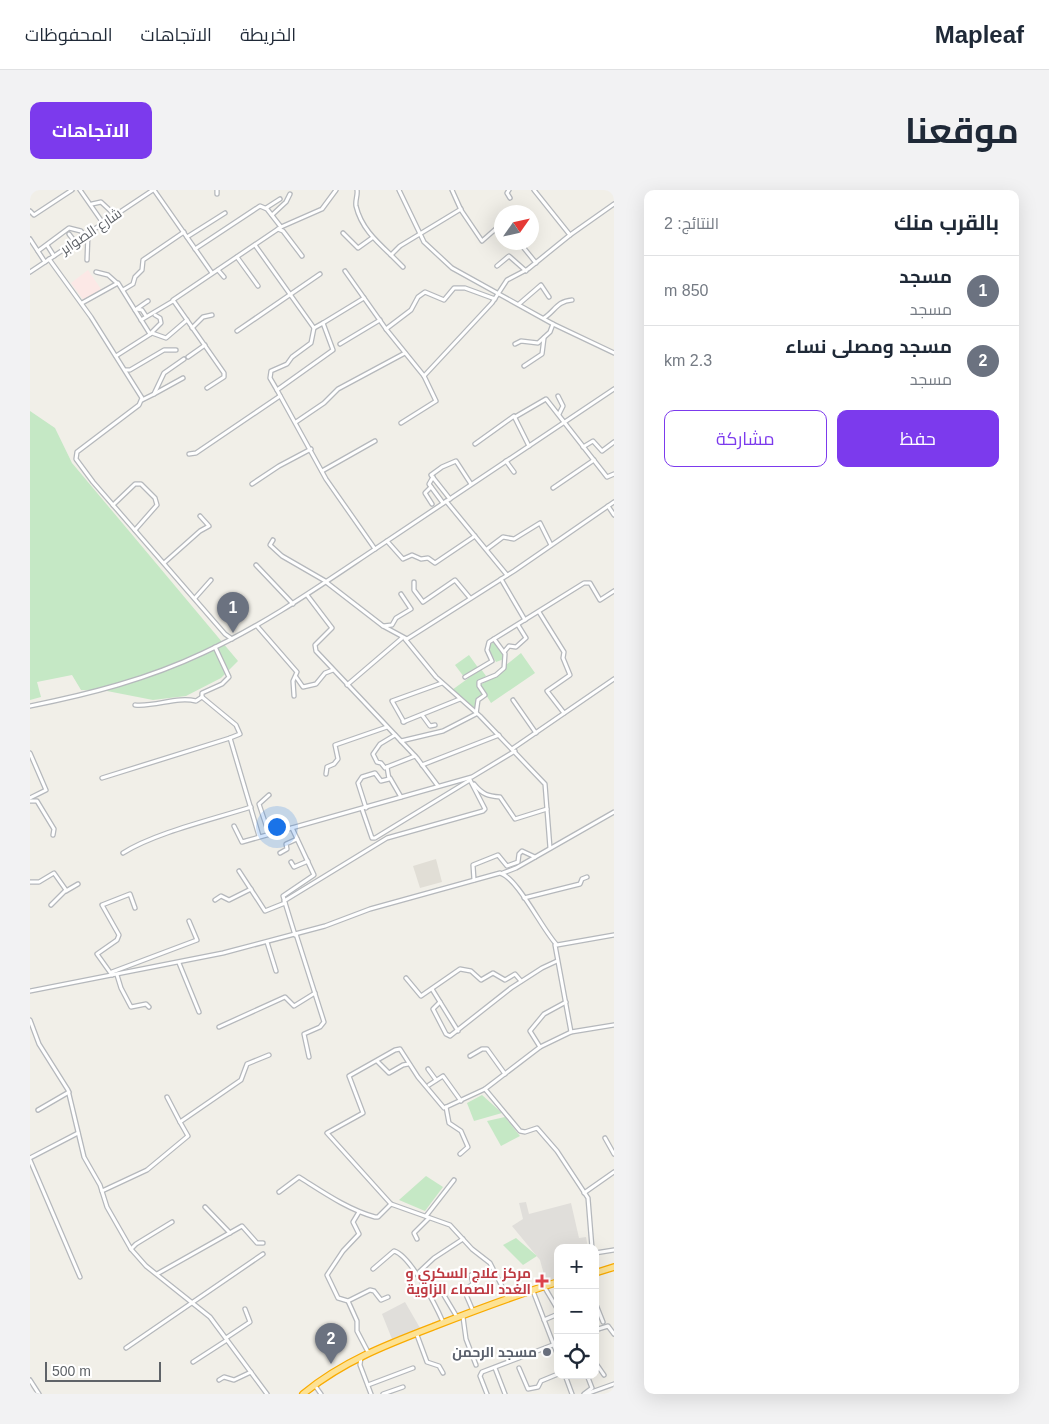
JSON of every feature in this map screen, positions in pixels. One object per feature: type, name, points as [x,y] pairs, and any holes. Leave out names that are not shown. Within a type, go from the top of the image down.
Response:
[{"type":"highway","points":[[599,1271],[614,1266]]},
{"type":"highway","points":[[306,1394],[368,1352],[443,1323],[554,1285]]},
{"type":"highway","points":[[306,1394],[358,1360],[473,1311],[508,1298],[554,1285]]},
{"type":"street","points":[[30,211],[34,215],[72,190]]},
{"type":"street","points":[[80,190],[103,223]]},
{"type":"street","points":[[154,190],[212,274]]},
{"type":"street","name":"شارع الصوابر","points":[[30,272],[154,190]]},
{"type":"street","points":[[141,320],[173,301],[279,228],[322,208],[336,190]]},
{"type":"street","points":[[356,190],[356,206],[372,238],[391,254],[403,268]]},
{"type":"street","points":[[399,190],[425,243],[452,268],[553,324],[614,353]]},
{"type":"street","points":[[452,190],[461,209],[482,241],[494,230]]},
{"type":"street","points":[[509,190],[507,193],[510,198]]},
{"type":"street","points":[[534,190],[570,235]]},
{"type":"street","points":[[272,215],[285,204],[290,194]]},
{"type":"street","points":[[265,209],[280,199]]},
{"type":"street","points":[[92,204],[101,202],[115,215]]},
{"type":"street","points":[[424,376],[495,300],[507,280],[526,271],[570,235],[614,204]]},
{"type":"street","points":[[195,249],[260,206],[272,215],[279,228],[302,256]]},
{"type":"street","points":[[391,254],[461,209]]},
{"type":"street","points":[[187,237],[202,225],[225,212]]},
{"type":"street","points":[[38,251],[47,245],[52,238],[69,228],[81,231],[86,235],[87,260]]},
{"type":"street","points":[[123,290],[133,284],[135,277],[142,270],[143,260],[184,232]]},
{"type":"street","points":[[69,234],[75,242]]},
{"type":"street","points":[[343,234],[358,248],[372,238]]},
{"type":"street","points":[[30,239],[45,262]]},
{"type":"street","points":[[47,245],[54,256]]},
{"type":"street","points":[[255,245],[314,328],[311,343],[292,357],[287,364],[271,371],[270,378],[322,471],[350,515],[375,549]]},
{"type":"street","points":[[525,250],[536,263]]},
{"type":"street","points":[[497,266],[509,256],[526,271]]},
{"type":"street","points":[[237,257],[258,286]]},
{"type":"street","points":[[49,259],[82,303],[116,356],[128,371],[142,400]]},
{"type":"street","points":[[218,269],[224,277]]},
{"type":"street","points":[[345,271],[386,329],[424,376],[436,401],[401,423]]},
{"type":"street","points":[[96,272],[108,275],[117,283],[150,334]]},
{"type":"street","points":[[237,331],[320,274]]},
{"type":"street","points":[[82,303],[117,283]]},
{"type":"street","points":[[519,304],[541,285],[548,297]]},
{"type":"street","points":[[386,329],[411,310],[418,297],[425,292],[444,300],[454,288],[465,288],[495,300]]},
{"type":"street","points":[[314,328],[364,298]]},
{"type":"street","points":[[544,318],[563,301],[572,300]]},
{"type":"street","points":[[136,310],[148,301]]},
{"type":"street","points":[[173,301],[225,374],[207,388]]},
{"type":"street","points":[[136,310],[143,311],[146,316]]},
{"type":"street","points":[[192,328],[201,318],[212,315]]},
{"type":"street","points":[[116,356],[150,334],[161,324],[160,319],[155,316]]},
{"type":"street","points":[[150,334],[156,334],[165,339],[186,320]]},
{"type":"street","points":[[340,344],[380,320]]},
{"type":"street","points":[[277,390],[333,350],[323,323]]},
{"type":"street","points":[[515,344],[521,341],[537,343],[550,332],[553,324]]},
{"type":"street","points":[[524,366],[542,354],[544,338]]},
{"type":"street","points":[[188,357],[205,345]]},
{"type":"street","points":[[128,371],[164,350],[176,350]]},
{"type":"street","points":[[296,422],[324,402],[338,389],[405,353]]},
{"type":"street","points":[[154,394],[164,374],[184,359]]},
{"type":"street","points":[[183,378],[142,400],[139,405],[76,454],[86,473],[113,505],[225,634],[233,639]]},
{"type":"street","points":[[30,706],[85,694],[143,677],[233,639],[257,626],[530,446],[614,388]]},
{"type":"street","points":[[189,454],[196,453],[280,396]]},
{"type":"street","points":[[558,396],[563,406],[559,414]]},
{"type":"street","points":[[475,444],[512,416],[515,417],[545,399],[559,414],[608,478],[614,474]]},
{"type":"street","points":[[515,417],[530,446]]},
{"type":"street","points":[[322,471],[375,441]]},
{"type":"street","points":[[583,447],[593,441],[602,451],[614,442]]},
{"type":"street","points":[[252,484],[279,466],[311,449]]},
{"type":"street","points":[[553,488],[594,460]]},
{"type":"street","points":[[446,501],[431,474],[454,461],[471,484]]},
{"type":"street","points":[[506,461],[514,472]]},
{"type":"street","points":[[433,477],[429,482],[431,488],[446,501],[507,575]]},
{"type":"street","points":[[113,505],[136,484],[142,484],[153,496],[158,505],[135,530]]},
{"type":"street","points":[[431,488],[425,493],[432,504]]},
{"type":"street","points":[[346,684],[403,639],[501,579],[614,502]]},
{"type":"street","points":[[608,506],[614,515]]},
{"type":"street","points":[[164,563],[200,531],[210,526],[200,516]]},
{"type":"street","points":[[487,549],[504,537],[514,539],[540,523],[541,529],[551,546]]},
{"type":"street","points":[[387,541],[403,559],[412,555],[421,560],[428,558],[435,563],[475,536]]},
{"type":"street","points":[[273,540],[269,544],[277,552],[326,582],[403,639],[442,683],[476,712],[514,750],[546,786],[550,848]]},
{"type":"street","points":[[256,566],[293,604]]},
{"type":"street","points":[[501,579],[525,620]]},
{"type":"street","points":[[195,598],[211,580]]},
{"type":"street","points":[[414,582],[414,590],[423,602],[455,580],[470,598]]},
{"type":"street","points":[[465,677],[492,661],[487,647],[494,639],[586,582],[590,583],[600,600],[614,591]]},
{"type":"street","points":[[307,594],[332,628],[314,647],[333,670],[415,756],[438,786]]},
{"type":"street","points":[[383,626],[392,625],[396,618],[411,609],[401,594]]},
{"type":"street","points":[[539,612],[564,652],[563,658],[570,675],[547,692],[564,713]]},
{"type":"street","points":[[504,652],[508,647],[516,647],[525,640],[518,625]]},
{"type":"street","points":[[257,626],[297,672],[293,681],[294,696]]},
{"type":"street","points":[[225,634],[226,642]]},
{"type":"street","points":[[476,712],[478,700],[485,695],[479,686],[479,682],[496,675],[504,668],[504,652],[494,639]]},
{"type":"street","points":[[136,705],[155,705],[188,698],[196,701],[202,697],[202,693],[222,684],[230,677],[215,647]]},
{"type":"street","points":[[296,677],[303,687],[316,684],[325,673],[333,670]]},
{"type":"street","points":[[389,778],[381,781],[375,773],[362,778],[358,784],[372,838],[375,838],[471,780],[614,679]]},
{"type":"street","points":[[442,683],[392,701],[403,722],[460,699]]},
{"type":"street","points":[[102,778],[240,734],[240,730],[202,697]]},
{"type":"street","points":[[513,700],[536,733]]},
{"type":"street","points":[[401,741],[444,730],[476,712]]},
{"type":"street","points":[[422,715],[430,726],[434,725]]},
{"type":"street","points":[[326,774],[327,767],[334,764],[338,759],[335,745],[388,727]]},
{"type":"street","points":[[395,735],[380,744],[373,754],[377,762],[381,763],[385,768],[415,756]]},
{"type":"street","points":[[422,765],[499,735]]},
{"type":"street","points":[[230,738],[260,836]]},
{"type":"street","points":[[30,753],[46,791],[30,800]]},
{"type":"street","points":[[387,767],[389,778],[401,797]]},
{"type":"street","points":[[234,826],[241,842],[364,809],[438,786],[471,780]]},
{"type":"street","points":[[471,780],[483,794],[492,798],[499,797],[515,819],[547,809]]},
{"type":"street","points":[[239,871],[265,910],[285,902],[387,838],[483,811],[485,809],[484,804],[471,780]]},
{"type":"street","points":[[268,794],[260,802],[260,805],[269,834]]},
{"type":"street","points":[[30,800],[37,801],[54,829],[53,836]]},
{"type":"street","points":[[123,853],[132,847],[166,834],[260,805]]},
{"type":"street","points":[[136,908],[130,894],[102,905],[118,936],[117,940],[97,954],[112,974],[117,975],[179,963],[267,942],[382,906],[508,872],[614,812]]},
{"type":"street","points":[[292,828],[313,876],[283,896],[324,1022],[320,1027],[304,1034],[308,1057]]},
{"type":"street","points":[[280,853],[287,849],[286,844],[297,839]]},
{"type":"street","points":[[474,880],[472,865],[497,855],[507,866],[518,862],[519,854],[522,851],[535,857]]},
{"type":"street","points":[[291,862],[294,867],[308,861]]},
{"type":"street","points":[[507,878],[508,872]]},
{"type":"street","points":[[30,882],[39,882],[54,873],[66,890]]},
{"type":"street","points":[[502,873],[524,898],[555,944],[571,1032]]},
{"type":"street","points":[[524,898],[580,884],[582,879],[586,877]]},
{"type":"street","points":[[52,905],[66,890],[78,884]]},
{"type":"street","points":[[215,900],[221,896],[229,900],[250,889]]},
{"type":"street","points":[[30,991],[112,974],[197,940],[189,921]]},
{"type":"street","points":[[555,944],[560,946],[614,935]]},
{"type":"street","points":[[267,942],[276,970]]},
{"type":"street","points":[[440,1002],[433,1009],[446,1034],[450,1036],[521,981],[557,961]]},
{"type":"street","points":[[179,963],[199,1012]]},
{"type":"street","points":[[406,978],[420,996],[460,969],[471,971],[482,980],[493,973],[505,980],[515,974],[521,981]]},
{"type":"street","points":[[117,975],[121,988],[132,1008],[146,1004],[149,1007]]},
{"type":"street","points":[[432,989],[458,1031]]},
{"type":"street","points":[[219,1027],[284,998],[294,1006],[316,993]]},
{"type":"street","points":[[540,1047],[530,1031],[544,1014],[566,1002]]},
{"type":"street","points":[[30,1020],[32,1033],[69,1092],[84,1157],[102,1191],[107,1207],[131,1249],[157,1274],[210,1317],[266,1394]]},
{"type":"street","points":[[508,1298],[490,1263],[448,1223],[391,1204],[328,1134],[363,1113],[348,1077],[399,1048],[442,1107],[446,1107],[485,1089],[540,1047],[571,1032],[614,1025]]},
{"type":"street","points":[[470,1056],[482,1049],[487,1049],[505,1074]]},
{"type":"street","points":[[180,1122],[241,1080],[247,1064],[269,1055]]},
{"type":"street","points":[[377,1061],[388,1073],[403,1064],[409,1064]]},
{"type":"street","points":[[428,1069],[436,1080]]},
{"type":"street","points":[[429,1085],[443,1076],[461,1101]]},
{"type":"street","points":[[485,1089],[520,1131],[538,1129],[566,1164],[589,1200],[592,1244]]},
{"type":"street","points":[[38,1110],[69,1092]]},
{"type":"street","points":[[102,1191],[147,1170],[188,1137],[167,1097]]},
{"type":"street","points":[[446,1107],[449,1123],[461,1131],[468,1147],[460,1154]]},
{"type":"street","points":[[78,1133],[30,1159],[80,1277]]},
{"type":"street","points":[[605,1138],[614,1154]]},
{"type":"street","points":[[584,1193],[614,1172]]},
{"type":"street","points":[[279,1192],[299,1177],[323,1194],[344,1202],[359,1212],[377,1218],[391,1204]]},
{"type":"street","points":[[417,1239],[414,1233],[428,1217],[454,1180]]},
{"type":"street","points":[[205,1207],[230,1233]]},
{"type":"street","points":[[359,1212],[353,1222],[359,1234],[343,1251],[327,1275],[338,1298],[348,1301],[370,1290],[374,1290],[381,1300],[388,1297]]},
{"type":"street","points":[[131,1249],[172,1222]]},
{"type":"street","points":[[157,1274],[244,1226],[256,1243],[263,1242]]},
{"type":"street","points":[[419,1279],[419,1272],[433,1259],[463,1239]]},
{"type":"street","points":[[599,1252],[614,1250]]},
{"type":"street","points":[[373,1269],[396,1251],[406,1259],[443,1323]]},
{"type":"street","points":[[126,1348],[263,1254]]},
{"type":"street","points":[[471,1275],[473,1284],[464,1290],[473,1311]]},
{"type":"street","points":[[439,1287],[460,1317],[476,1365]]},
{"type":"street","points":[[545,1288],[554,1305]]},
{"type":"street","points":[[533,1291],[554,1340]]},
{"type":"street","points":[[348,1301],[357,1321],[357,1331],[368,1352]]},
{"type":"street","points":[[193,1362],[250,1322],[245,1309]]},
{"type":"street","points":[[599,1311],[604,1322]]},
{"type":"street","points":[[544,1320],[554,1314]]},
{"type":"street","points":[[599,1329],[608,1326],[614,1334]]},
{"type":"street","points":[[417,1335],[428,1362],[439,1366],[442,1373]]},
{"type":"street","points":[[487,1394],[480,1375],[554,1345]]},
{"type":"street","points":[[358,1360],[371,1394]]},
{"type":"street","points":[[599,1367],[604,1374]]},
{"type":"street","points":[[368,1385],[413,1368]]},
{"type":"street","points":[[495,1368],[505,1394]]},
{"type":"street","points":[[518,1368],[528,1389],[538,1387],[541,1381],[554,1376]]},
{"type":"street","points":[[219,1380],[224,1377],[234,1380],[251,1372]]},
{"type":"street","points":[[566,1379],[572,1394]]},
{"type":"street","points":[[586,1394],[592,1388],[589,1379]]},
{"type":"street","points":[[30,1380],[38,1394]]},
{"type":"street","points":[[586,1394],[614,1384]]},
{"type":"street","points":[[316,1387],[322,1394]]},
{"type":"street","points":[[383,1394],[403,1387]]},
{"type":"shaded area","points":[[88,270],[101,289],[84,301],[71,283]]},
{"type":"shaded area","points":[[436,859],[442,882],[420,888],[413,866]]},
{"type":"shaded area","points":[[526,1202],[529,1214],[571,1203],[579,1238],[586,1237],[587,1244],[554,1244],[554,1280],[546,1282],[540,1260],[512,1226],[523,1219],[519,1203]]},
{"type":"shaded area","points":[[405,1302],[420,1328],[392,1339],[382,1314]]},
{"type":"green space","points":[[30,411],[55,428],[72,463],[238,661],[221,678],[186,696],[153,700],[107,691],[81,690],[72,675],[37,682],[41,697],[30,700]]},
{"type":"green space","points":[[494,641],[504,653],[504,659],[496,662],[488,648]]},
{"type":"green space","points":[[521,653],[535,673],[491,703],[480,685],[504,671],[506,665]]},
{"type":"green space","points":[[469,655],[479,669],[464,677],[455,665]]},
{"type":"green space","points":[[481,669],[486,676],[478,682],[477,687],[483,695],[477,700],[478,711],[452,690]]},
{"type":"green space","points":[[482,1095],[502,1113],[474,1121],[467,1103]]},
{"type":"green space","points":[[505,1117],[520,1136],[501,1146],[487,1121]]},
{"type":"green space","points":[[426,1176],[443,1187],[425,1211],[399,1200]]},
{"type":"green space","points":[[516,1238],[537,1256],[523,1265],[503,1245]]},
{"type":"place","name":"مسجد","points":[[233,633]]},
{"type":"place","name":"مركز علاج السكري و الغدد الصماء الزاوية","points":[[542,1281]]},
{"type":"place","name":"مسجد الرحمن","points":[[547,1352]]},
{"type":"place","name":"مسجد ومصلى نساء","points":[[331,1364]]}]
